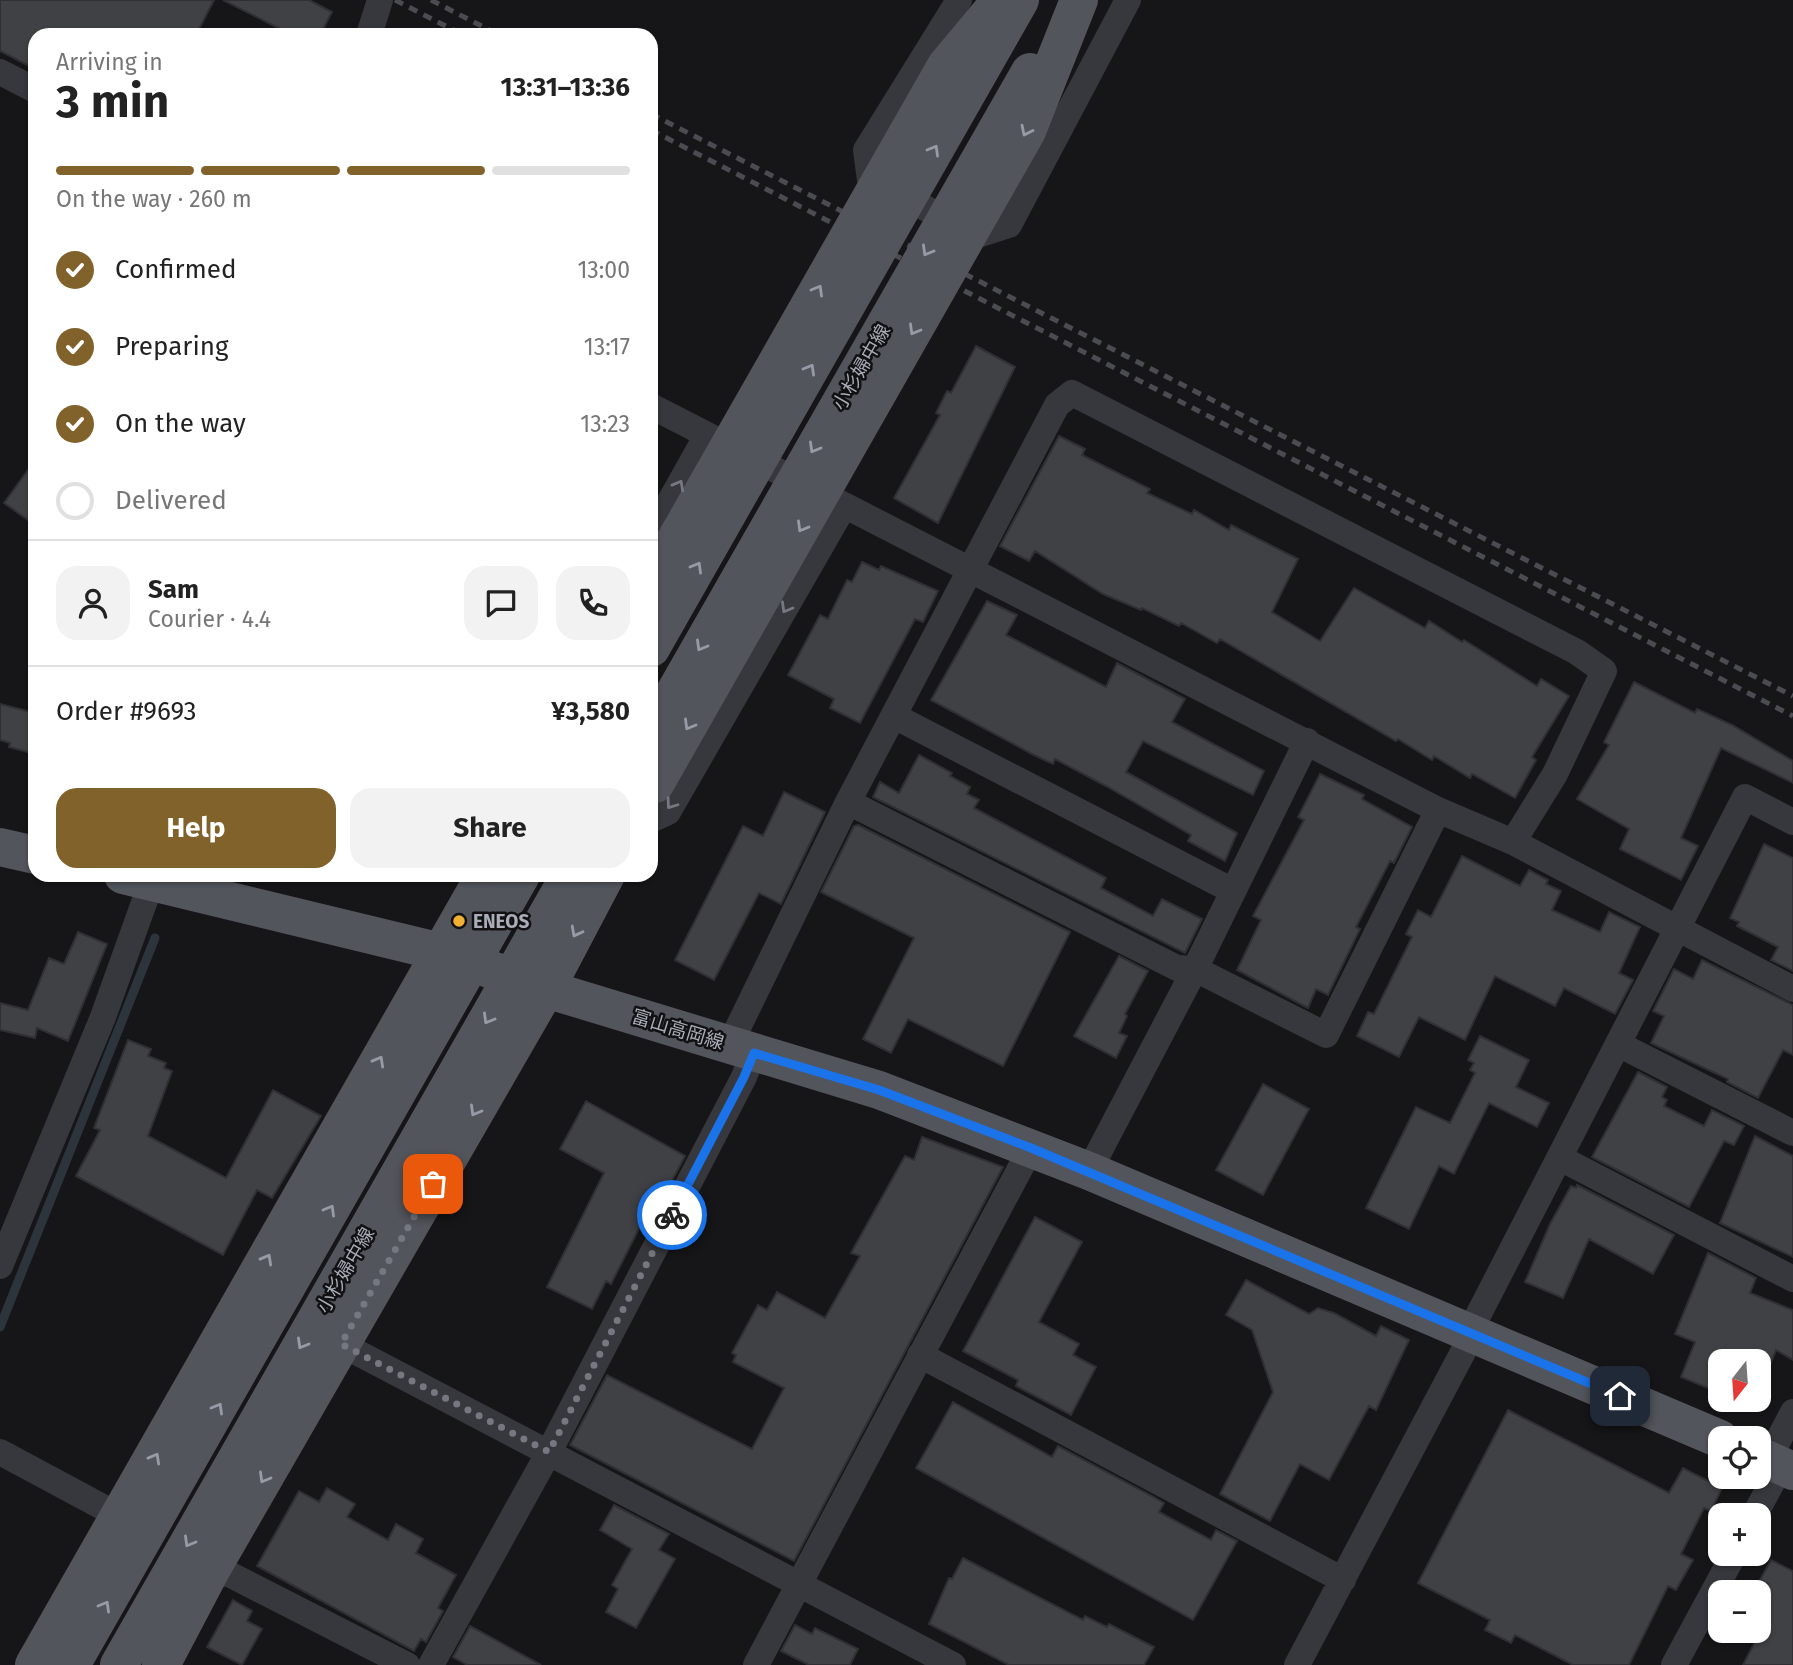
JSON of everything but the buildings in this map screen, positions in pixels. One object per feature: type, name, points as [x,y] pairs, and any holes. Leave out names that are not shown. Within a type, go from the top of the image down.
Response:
[{"type":"main road","points":[[658,571],[946,66],[1001,0]]},
{"type":"main road","points":[[658,636],[1020,0]]},
{"type":"main road","name":"小杉婦中線","points":[[658,722],[1070,0]]},
{"type":"main road","points":[[658,787],[1027,131],[1079,0]]},
{"type":"main road","points":[[0,847],[28,853]]},
{"type":"main road","name":"富山高岡線","points":[[163,882],[441,951],[546,989],[879,1090],[1089,1171],[1708,1434]]},
{"type":"main road","points":[[34,1665],[121,1517],[481,882]]},
{"type":"main road","points":[[71,1665],[518,882]]},
{"type":"main road","name":"小杉婦中線","points":[[119,1665],[566,882]]},
{"type":"main road","points":[[161,1665],[211,1570],[546,989],[602,882]]},
{"type":"street","points":[[371,28],[380,0]]},
{"type":"street","points":[[959,0],[866,150],[870,180],[978,235],[1009,225],[1128,0]]},
{"type":"street","points":[[0,72],[28,86]]},
{"type":"street","points":[[431,1665],[549,1452],[744,1077],[742,1049],[848,802],[1057,405],[1072,393],[1577,652],[1604,671],[1555,774],[1513,842]]},
{"type":"street","points":[[658,410],[1438,810],[1513,842],[1793,989]]},
{"type":"street","points":[[658,522],[707,435]]},
{"type":"street","points":[[658,803],[668,812],[844,506]]},
{"type":"street","points":[[894,716],[1231,890]]},
{"type":"street","points":[[1089,1171],[1195,968],[1231,890],[1307,741]]},
{"type":"street","points":[[1297,1665],[1462,1352],[1470,1331],[1745,797],[1793,822]]},
{"type":"street","points":[[848,802],[1177,968],[1195,968],[1325,1035],[1438,810]]},
{"type":"street","points":[[0,1266],[103,1017],[142,882]]},
{"type":"street","points":[[1618,1044],[1793,1133]]},
{"type":"street","points":[[756,1665],[1031,1148]]},
{"type":"street","points":[[1560,1158],[1793,1279]]},
{"type":"street","points":[[341,1344],[953,1665]]},
{"type":"street","points":[[920,1355],[1343,1580]]},
{"type":"street","points":[[1759,1503],[1793,1412]]},
{"type":"street","points":[[0,1452],[121,1517]]},
{"type":"street","points":[[1674,1665],[1728,1566]]},
{"type":"street","points":[[211,1570],[231,1575],[407,1665]]},
{"type":"waterway","points":[[0,1327],[155,938]]},
{"type":"railway","points":[[395,0],[449,28]]},
{"type":"railway","points":[[431,0],[485,28]]},
{"type":"railway","points":[[658,118],[1793,696]]},
{"type":"railway","points":[[658,134],[1793,716]]},
{"type":"way so far","points":[[433,1184],[341,1344],[549,1452],[672,1215]]},
{"type":"place","name":"ENEOS","points":[[459,921]]},
{"type":"route","points":[[672,1215],[754,1053],[879,1090],[1031,1148],[1620,1396]]}]
